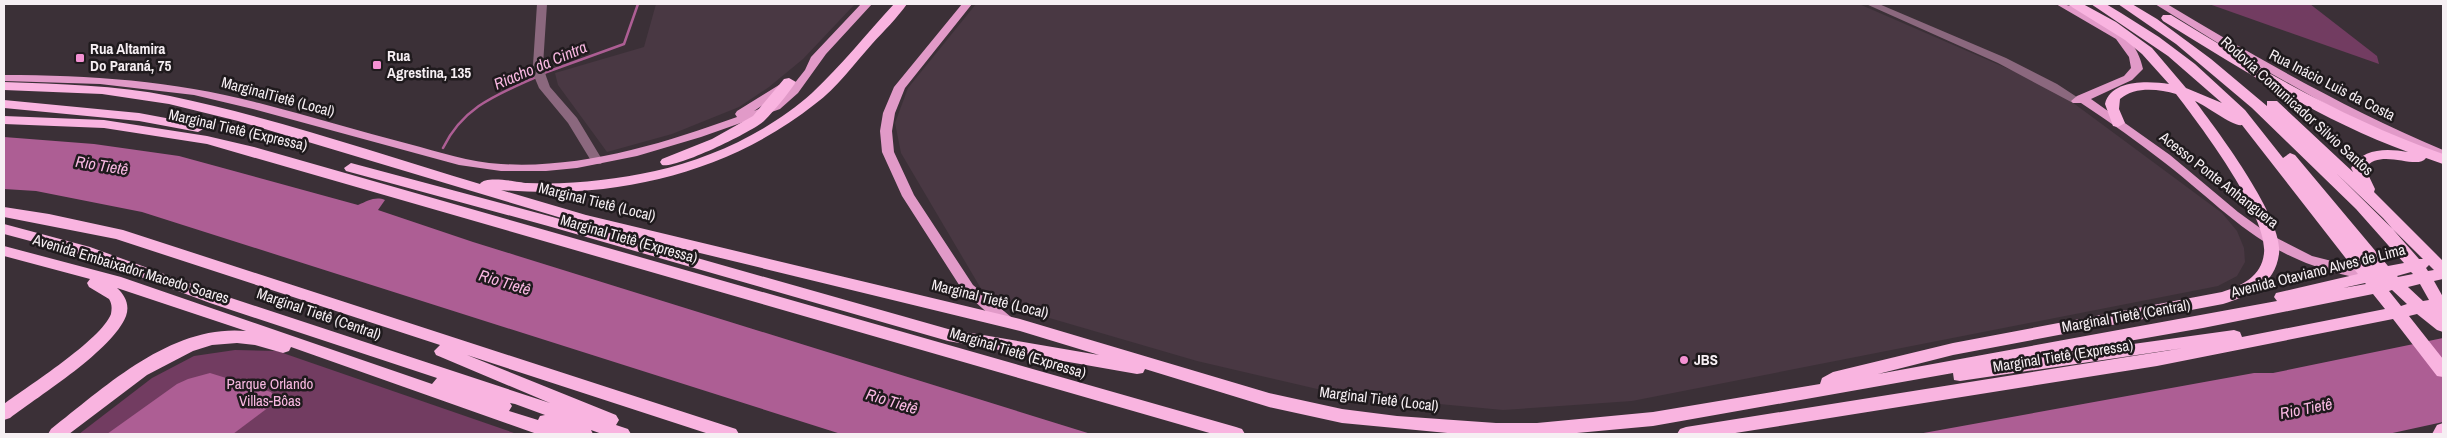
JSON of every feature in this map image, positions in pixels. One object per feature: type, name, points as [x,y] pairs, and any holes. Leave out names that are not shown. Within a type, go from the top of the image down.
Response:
[{"type":"highway","points":[[444,178],[525,188],[593,185],[653,175],[720,155],[782,122],[811,101],[901,4]]},
{"type":"highway","points":[[2074,4],[2093,7],[2140,29],[2208,81],[2240,113],[2280,162],[2443,371]]},
{"type":"highway","points":[[2112,4],[2178,47],[2251,104],[2387,275],[2417,305],[2443,326]]},
{"type":"highway","points":[[2124,4],[2192,48],[2390,235],[2424,278],[2443,312]]},
{"type":"highway","name":"Rodovia Comunicador Silvio Santos","points":[[2142,4],[2167,18],[2226,63],[2273,104],[2377,203]]},
{"type":"highway","points":[[1814,392],[1834,379],[1926,356],[2224,298],[2246,291],[2262,277],[2272,250],[2270,232],[2259,208],[2178,85],[2163,67],[2135,40],[2093,7]]},
{"type":"highway","points":[[2167,18],[2264,76],[2341,117],[2403,145],[2443,159]]},
{"type":"highway","points":[[525,188],[614,177],[659,166],[717,142],[758,119],[760,114],[789,82]]},
{"type":"highway","points":[[4,86],[94,90],[169,100]]},
{"type":"highway","points":[[2118,123],[2112,104],[2114,97],[2121,91],[2152,87],[2174,90],[2213,104],[2233,117],[2280,162]]},
{"type":"highway","points":[[4,96],[103,96],[169,100]]},
{"type":"highway","name":"Marginal Tietê (Local)","points":[[169,100],[242,118],[585,220],[1006,321],[1094,346],[1189,378],[1269,400],[1342,416],[1397,423],[1496,430],[1537,430],[1626,422],[1814,392]]},
{"type":"highway","points":[[4,104],[171,122],[549,221],[948,335],[1189,378]]},
{"type":"highway","name":"Marginal Tietê (Expressa)","points":[[4,120],[94,123],[152,130],[207,140],[332,173],[1236,434]]},
{"type":"highway","points":[[298,154],[319,162],[332,173]]},
{"type":"highway","points":[[2443,166],[2402,155],[2388,155],[2366,158],[2358,168],[2360,176],[2377,203],[2443,270]]},
{"type":"highway","points":[[404,167],[421,178],[517,207],[549,221]]},
{"type":"highway","points":[[4,212],[49,219],[118,234],[397,327],[730,434]]},
{"type":"highway","name":"Marginal Tietê (Central)","points":[[4,230],[40,237],[86,252],[195,292],[391,358],[517,397],[622,434]]},
{"type":"highway","points":[[4,241],[52,252],[86,252]]},
{"type":"highway","name":"Avenida Embaixador Macedo Soares","points":[[4,251],[82,271],[264,330],[444,397],[557,434]]},
{"type":"highway","name":"Avenida Otaviano Alves de Lima","points":[[2203,322],[2247,306],[2443,258]]},
{"type":"highway","points":[[4,413],[96,343],[112,327],[118,317],[120,310],[117,296],[108,288],[89,281],[82,271]]},
{"type":"highway","name":"Marginal Tietê (Central)","points":[[1814,392],[2103,338],[2203,322],[2443,274]]},
{"type":"highway","name":"Marginal Tietê (Expressa)","points":[[1686,434],[2157,360],[2443,303]]},
{"type":"highway","points":[[397,327],[409,338],[613,422],[626,434]]},
{"type":"highway","points":[[1888,379],[1947,377],[2153,346],[2286,330],[2328,327]]},
{"type":"highway","points":[[57,434],[145,368],[179,351],[208,341],[230,337],[249,338],[314,356],[340,358]]},
{"type":"highway","points":[[391,358],[405,371],[584,434]]},
{"type":"highway","points":[[2441,434],[2443,430]]},
{"type":"main road","points":[[708,131],[762,101],[789,82],[821,53],[867,4]]},
{"type":"main road","points":[[967,4],[900,86],[889,113],[886,131],[888,152],[908,196],[968,288],[1006,321]]},
{"type":"main road","points":[[2061,4],[2122,40],[2134,55],[2136,63],[2137,69],[2128,78],[2079,100]]},
{"type":"main road","name":"Rua Inácio Luis da Costa","points":[[2160,4],[2223,44],[2286,80],[2356,116],[2443,154]]},
{"type":"main road","points":[[708,131],[760,114],[780,102],[811,69],[821,53]]},
{"type":"main road","name":"MarginalTietê (Local)","points":[[4,78],[121,81],[218,96],[456,161],[513,168],[547,167],[597,161],[671,144],[708,131]]},
{"type":"main road","name":"Acesso Ponte Anhanguera","points":[[2079,100],[2118,123],[2192,178],[2230,212],[2264,238],[2333,269],[2375,276]]},
{"type":"street","points":[[542,4],[538,65],[541,78],[545,88],[573,121],[597,161]]},
{"type":"street","points":[[1871,4],[2017,68],[2079,100]]},
{"type":"shaded area","points":[[656,4],[855,4],[803,59],[769,87],[739,107],[672,134],[607,152],[558,85],[555,73],[644,47]]},
{"type":"shaded area","points":[[976,4],[1859,4],[2027,77],[2072,102],[2222,213],[2237,231],[2244,248],[2245,262],[2237,276],[2218,286],[1632,401],[1503,410],[1343,395],[1197,361],[1008,306],[983,292],[901,153],[895,123],[908,88]]},
{"type":"green space","points":[[2209,4],[2310,4],[2377,56],[2379,64]]},
{"type":"green space","name":"Parque Orlando Villas-Bôas","points":[[235,350],[277,351],[517,434],[79,434],[152,378],[194,356]]},
{"type":"water","name":"Rio Tietê","points":[[4,137],[94,144],[179,156],[358,205],[372,200],[385,200],[378,210],[473,242],[1091,434],[841,434],[142,212],[36,191],[4,189]]},
{"type":"water","name":"Rio Tietê","points":[[2443,338],[2443,422],[2388,434],[1918,434],[2254,373],[2273,373]]},
{"type":"water","points":[[210,373],[271,392],[274,396],[273,404],[233,434],[107,434],[177,384]]},
{"type":"waterway","name":"Riacho da Cintra","points":[[544,73],[624,44],[638,4]]},
{"type":"waterway","name":"Riacho da Cintra","points":[[443,148],[460,122],[471,112],[494,97],[536,77]]},
{"type":"place","name":"Rua Altamira Do Paraná, 75","points":[[80,58]]},
{"type":"place","name":"Rua Agrestina, 135","points":[[377,65]]},
{"type":"place","name":"JBS","points":[[1684,360]]}]
